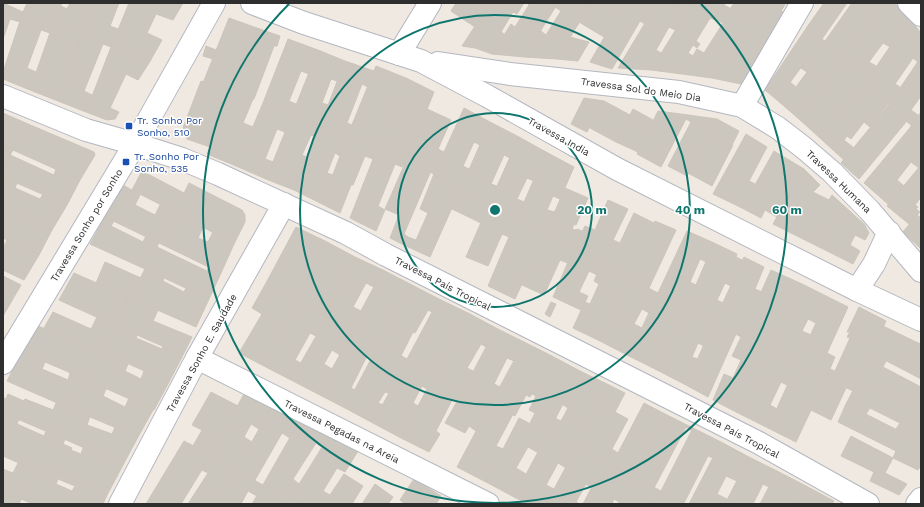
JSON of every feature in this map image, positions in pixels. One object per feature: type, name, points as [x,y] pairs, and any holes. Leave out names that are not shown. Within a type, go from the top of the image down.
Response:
[{"type":"street","name":"Travessa Sonho por Sonho","points":[[3,363],[135,144],[214,3]]},
{"type":"street","name":"Travessa India","points":[[252,3],[304,23],[421,61],[487,96],[616,169],[857,290],[921,320]]},
{"type":"street","points":[[399,54],[430,3]]},
{"type":"street","points":[[742,106],[802,3]]},
{"type":"street","points":[[909,3],[921,15]]},
{"type":"street","name":"Travessa Sol do Meio Dia","points":[[421,61],[510,74],[679,92],[742,106]]},
{"type":"street","name":"Travessa País Tropical","points":[[3,96],[86,130],[182,159],[346,233],[386,255],[759,443],[868,504]]},
{"type":"street","name":"Travessa Humana","points":[[742,106],[778,128],[832,172],[889,232],[921,271]]},
{"type":"street","name":"Travessa Sonho E. Saudade","points":[[123,503],[197,358],[284,204]]},
{"type":"street","points":[[857,290],[874,264],[889,232]]},
{"type":"street","name":"Travessa Pegadas na Areia","points":[[197,358],[488,504]]},
{"type":"street","points":[[917,504],[921,499]]},
{"type":"building","points":[[3,3],[23,12],[20,22],[10,19],[3,39]]},
{"type":"building","points":[[27,3],[62,3],[53,24],[23,12]]},
{"type":"building","points":[[70,3],[95,3],[82,36],[53,24],[61,6],[67,9]]},
{"type":"building","points":[[95,3],[119,3],[110,26],[118,29],[111,47],[82,36]]},
{"type":"building","points":[[129,3],[183,3],[173,20],[156,14],[147,33],[162,40],[149,63],[111,47]]},
{"type":"building","points":[[456,3],[490,3],[475,27],[451,11]]},
{"type":"building","points":[[490,3],[524,3],[517,14],[513,12],[501,32],[504,34],[492,54],[475,48],[462,46]]},
{"type":"building","points":[[527,3],[558,3],[524,57],[492,54],[511,24],[515,27],[529,5]]},
{"type":"building","points":[[558,3],[591,3],[557,59],[524,57],[541,31],[546,35],[561,11],[555,7]]},
{"type":"building","points":[[591,3],[624,3],[604,37],[579,22]]},
{"type":"building","points":[[624,3],[657,3],[645,24],[640,21],[612,69],[590,62]]},
{"type":"building","points":[[657,3],[671,3],[686,13],[675,30],[669,27],[656,50],[661,53],[651,70],[618,68]]},
{"type":"building","points":[[671,3],[692,3],[686,13]]},
{"type":"building","points":[[692,3],[705,3],[720,12],[715,20],[710,18],[696,41],[700,44],[697,48],[693,45],[688,53],[693,56],[682,74],[651,70]]},
{"type":"building","points":[[705,3],[725,3],[720,12]]},
{"type":"building","points":[[734,3],[759,3],[749,19],[730,9]]},
{"type":"building","points":[[759,3],[786,3],[781,11],[785,13],[774,30],[751,15]]},
{"type":"building","points":[[824,3],[847,3],[822,39],[807,27]]},
{"type":"building","points":[[852,3],[882,3],[845,56],[825,41]]},
{"type":"building","points":[[882,3],[894,3],[911,16],[890,47],[883,43],[869,62],[876,66],[868,79],[859,73],[862,69],[845,56]]},
{"type":"building","points":[[724,5],[749,19],[712,78],[682,74],[697,49],[704,53],[723,23],[715,19]]},
{"type":"building","points":[[23,12],[53,24],[50,33],[41,30],[27,68],[36,72],[30,90],[3,79],[3,72]]},
{"type":"building","points":[[751,15],[774,30],[741,84],[712,78]]},
{"type":"building","points":[[229,18],[257,28],[232,92],[203,83]]},
{"type":"building","points":[[909,19],[921,33],[921,57],[918,62],[913,58],[895,84],[900,87],[889,103],[865,83]]},
{"type":"building","points":[[53,24],[82,36],[58,101],[30,90]]},
{"type":"building","points":[[807,27],[822,39],[777,100],[765,90]]},
{"type":"building","points":[[257,28],[280,36],[277,46],[274,46],[253,99],[232,92]]},
{"type":"building","points":[[82,36],[103,44],[84,91],[92,95],[86,112],[58,101]]},
{"type":"building","points":[[570,37],[589,42],[578,61],[557,59]]},
{"type":"building","points":[[288,39],[318,50],[309,74],[301,71],[289,101],[296,104],[292,115],[263,103]]},
{"type":"building","points":[[822,39],[845,56],[799,119],[777,100],[790,82],[796,87],[807,72],[801,68]]},
{"type":"building","points":[[206,46],[216,50],[213,59],[203,56]]},
{"type":"building","points":[[111,47],[149,63],[138,80],[126,74],[110,108],[119,112],[115,119],[107,120],[86,112]]},
{"type":"building","points":[[318,50],[345,61],[337,81],[331,79],[322,103],[328,105],[320,126],[292,115]]},
{"type":"building","points":[[845,56],[862,69],[859,73],[868,79],[821,139],[799,119]]},
{"type":"building","points":[[921,57],[921,96],[911,110],[918,115],[911,125],[888,106]]},
{"type":"building","points":[[345,61],[374,71],[368,87],[362,84],[347,123],[352,125],[347,137],[320,126]]},
{"type":"building","points":[[376,66],[406,78],[377,149],[347,137]]},
{"type":"building","points":[[406,78],[420,85],[392,155],[377,149]]},
{"type":"building","points":[[201,81],[232,92],[210,147],[187,139],[183,128]]},
{"type":"building","points":[[865,83],[889,103],[870,127],[864,122],[851,139],[847,136],[844,140],[854,148],[844,160],[821,139]]},
{"type":"building","points":[[420,85],[434,92],[406,161],[392,155]]},
{"type":"building","points":[[232,92],[253,99],[243,123],[253,127],[236,166],[207,154]]},
{"type":"building","points":[[584,98],[604,101],[587,132],[571,124]]},
{"type":"building","points":[[604,101],[630,115],[616,142],[590,128]]},
{"type":"building","points":[[263,103],[292,115],[285,132],[277,129],[265,159],[273,162],[266,179],[236,166]]},
{"type":"building","points":[[888,106],[906,122],[859,179],[841,163]]},
{"type":"building","points":[[464,108],[490,122],[480,145],[474,142],[463,166],[469,169],[460,190],[434,174]]},
{"type":"building","points":[[427,109],[451,120],[438,149],[444,152],[434,174],[406,161]]},
{"type":"building","points":[[633,109],[653,120],[638,152],[616,142]]},
{"type":"building","points":[[658,111],[688,115],[661,167],[637,154]]},
{"type":"building","points":[[921,112],[921,139],[909,129]]},
{"type":"building","points":[[3,113],[28,124],[13,150],[3,145]]},
{"type":"building","points":[[292,115],[320,126],[316,136],[311,135],[302,155],[307,157],[294,190],[266,179]]},
{"type":"building","points":[[688,115],[717,119],[687,176],[668,166],[691,122],[686,119]]},
{"type":"building","points":[[717,119],[739,131],[712,186],[688,173]]},
{"type":"building","points":[[490,122],[519,137],[510,158],[504,155],[491,184],[497,186],[489,204],[460,190]]},
{"type":"building","points":[[28,124],[94,152],[95,155],[80,180],[13,150]]},
{"type":"building","points":[[320,126],[347,137],[340,156],[335,153],[327,173],[333,175],[322,204],[294,190]]},
{"type":"building","points":[[909,129],[921,139],[921,165],[919,168],[911,162],[897,180],[904,186],[889,205],[864,183]]},
{"type":"building","points":[[746,134],[767,147],[749,181],[755,184],[742,208],[713,194]]},
{"type":"building","points":[[347,137],[377,149],[373,159],[365,156],[340,213],[322,204]]},
{"type":"building","points":[[519,137],[546,152],[534,181],[527,178],[517,199],[524,202],[517,218],[489,204]]},
{"type":"building","points":[[3,145],[13,150],[3,167]]},
{"type":"building","points":[[377,149],[406,161],[402,167],[395,164],[378,206],[385,210],[376,231],[350,218]]},
{"type":"building","points":[[774,151],[804,169],[777,217],[765,210],[761,218],[742,208]]},
{"type":"building","points":[[546,152],[574,167],[560,199],[553,196],[547,210],[555,212],[546,232],[517,218]]},
{"type":"building","points":[[10,155],[54,175],[56,169],[80,180],[67,205],[3,177],[3,167]]},
{"type":"building","points":[[406,161],[430,173],[404,234],[408,237],[404,245],[390,238],[399,215],[385,209]]},
{"type":"building","points":[[921,165],[921,197],[915,205],[918,207],[916,209],[920,212],[909,224],[887,206]]},
{"type":"building","points":[[804,169],[820,185],[813,192],[829,200],[832,195],[843,205],[821,248],[773,224]]},
{"type":"building","points":[[142,171],[184,193],[175,212],[132,190]]},
{"type":"building","points":[[434,174],[460,190],[430,257],[404,245],[408,237],[416,240],[428,213],[420,209]]},
{"type":"building","points":[[3,177],[17,183],[15,188],[40,199],[43,194],[67,205],[52,230],[3,207]]},
{"type":"building","points":[[189,183],[242,210],[245,215],[245,222],[234,244],[175,212]]},
{"type":"building","points":[[123,185],[140,195],[135,205],[155,215],[160,205],[175,212],[159,243],[105,217]]},
{"type":"building","points":[[565,188],[588,198],[576,225],[574,224],[572,229],[582,231],[574,248],[546,232]]},
{"type":"building","points":[[460,190],[489,204],[481,223],[452,209]]},
{"type":"building","points":[[608,200],[628,209],[602,263],[574,248],[585,226],[595,230]]},
{"type":"building","points":[[489,204],[517,218],[509,237],[502,234],[488,266],[466,257]]},
{"type":"building","points":[[843,205],[864,224],[869,233],[865,240],[855,235],[850,245],[860,251],[853,264],[821,248]]},
{"type":"building","points":[[3,207],[52,230],[39,255],[3,238]]},
{"type":"building","points":[[175,212],[203,227],[198,238],[208,242],[213,232],[234,244],[221,273],[159,243]]},
{"type":"building","points":[[634,213],[654,223],[629,278],[602,263],[613,240],[620,243]]},
{"type":"building","points":[[917,215],[921,218],[921,249],[903,232]]},
{"type":"building","points":[[105,217],[114,221],[111,226],[143,242],[146,236],[159,243],[145,269],[90,244]]},
{"type":"building","points":[[517,218],[546,232],[515,299],[488,286]]},
{"type":"building","points":[[655,221],[676,230],[649,288],[629,278]]},
{"type":"building","points":[[296,227],[327,242],[296,299],[266,283]]},
{"type":"building","points":[[687,231],[714,243],[706,262],[700,259],[690,282],[696,285],[686,308],[658,293]]},
{"type":"building","points":[[546,232],[574,248],[568,263],[560,260],[544,295],[522,285]]},
{"type":"building","points":[[7,240],[39,255],[24,280],[3,270],[3,248]]},
{"type":"building","points":[[327,242],[355,257],[324,315],[296,299]]},
{"type":"building","points":[[714,243],[737,254],[736,257],[742,260],[731,286],[725,283],[717,300],[723,303],[714,322],[686,308]]},
{"type":"building","points":[[157,247],[207,271],[209,266],[221,273],[209,299],[145,269]]},
{"type":"building","points":[[574,248],[602,263],[597,275],[589,271],[579,292],[588,296],[581,310],[553,297]]},
{"type":"building","points":[[355,257],[383,270],[374,287],[366,283],[353,307],[361,311],[351,329],[324,315]]},
{"type":"building","points":[[744,257],[764,267],[755,289],[762,292],[741,337],[714,322]]},
{"type":"building","points":[[105,262],[141,278],[130,298],[96,283]]},
{"type":"building","points":[[602,263],[629,278],[600,341],[573,328],[585,302],[590,304],[599,284],[594,281]]},
{"type":"building","points":[[145,269],[164,278],[163,281],[184,292],[186,288],[209,299],[196,327],[130,298]]},
{"type":"building","points":[[383,270],[412,285],[379,344],[351,329]]},
{"type":"building","points":[[771,270],[802,284],[771,352],[741,337]]},
{"type":"building","points":[[74,273],[128,297],[114,325],[59,300]]},
{"type":"building","points":[[3,276],[21,285],[10,304],[3,300]]},
{"type":"building","points":[[629,278],[658,293],[649,313],[642,309],[634,324],[642,328],[629,356],[600,341]]},
{"type":"building","points":[[266,283],[299,301],[262,365],[239,353],[262,314],[252,308]]},
{"type":"building","points":[[802,284],[828,297],[816,323],[808,319],[802,331],[811,335],[797,364],[771,352]]},
{"type":"building","points":[[412,285],[439,299],[432,312],[428,310],[415,333],[413,332],[401,356],[379,344]]},
{"type":"building","points":[[658,293],[686,308],[657,370],[629,356]]},
{"type":"building","points":[[128,297],[158,310],[153,321],[192,337],[183,355],[114,325]]},
{"type":"building","points":[[828,297],[848,307],[827,353],[835,357],[826,378],[797,364]]},
{"type":"building","points":[[439,299],[468,313],[435,374],[407,359]]},
{"type":"building","points":[[3,300],[10,304],[3,316]]},
{"type":"building","points":[[299,301],[327,317],[316,336],[310,333],[295,360],[301,363],[291,380],[262,365]]},
{"type":"building","points":[[551,302],[556,304],[550,317],[545,314]]},
{"type":"building","points":[[859,307],[886,321],[853,391],[826,378],[830,369],[835,371],[850,338],[847,337],[850,332],[847,332]]},
{"type":"building","points":[[686,308],[714,322],[704,346],[698,343],[692,357],[698,359],[686,385],[657,370]]},
{"type":"building","points":[[53,312],[91,329],[97,317],[116,326],[102,352],[44,328]]},
{"type":"building","points":[[468,313],[496,328],[486,347],[481,344],[467,368],[473,371],[464,389],[435,374]]},
{"type":"building","points":[[327,317],[353,331],[340,355],[332,350],[324,364],[332,369],[318,394],[291,380]]},
{"type":"building","points":[[714,322],[736,334],[708,397],[686,385]]},
{"type":"building","points":[[38,326],[102,352],[87,380],[22,352]]},
{"type":"building","points":[[116,326],[137,335],[136,338],[162,349],[163,346],[183,355],[169,382],[102,352]]},
{"type":"building","points":[[883,326],[916,342],[902,369],[871,353]]},
{"type":"building","points":[[496,328],[524,342],[514,361],[507,358],[494,384],[500,387],[491,403],[464,389]]},
{"type":"building","points":[[353,331],[379,344],[372,359],[367,356],[351,388],[355,390],[345,408],[318,394]]},
{"type":"building","points":[[741,337],[771,352],[742,415],[713,400],[724,374],[733,378],[741,360],[732,356]]},
{"type":"building","points":[[524,342],[552,356],[530,397],[526,395],[515,416],[491,403]]},
{"type":"building","points":[[916,342],[921,344],[921,379],[902,369]]},
{"type":"building","points":[[379,344],[407,359],[389,393],[385,392],[378,403],[383,405],[373,423],[345,408]]},
{"type":"building","points":[[22,352],[45,362],[42,369],[68,380],[70,373],[87,380],[71,409],[7,381]]},
{"type":"building","points":[[102,352],[128,364],[125,371],[141,379],[144,371],[169,382],[154,410],[87,380]]},
{"type":"building","points":[[771,352],[797,364],[787,385],[781,382],[770,405],[777,409],[768,428],[742,415]]},
{"type":"building","points":[[871,353],[886,361],[883,367],[921,387],[921,409],[859,379]]},
{"type":"building","points":[[552,356],[580,371],[548,433],[530,423],[535,413],[529,410],[536,396],[532,394]]},
{"type":"building","points":[[407,359],[435,374],[427,389],[422,386],[413,403],[418,406],[401,438],[373,423]]},
{"type":"building","points":[[797,364],[826,378],[796,442],[768,428]]},
{"type":"building","points":[[580,371],[609,385],[576,448],[548,433],[555,418],[561,421],[568,408],[562,404]]},
{"type":"building","points":[[435,374],[464,389],[456,402],[452,400],[436,431],[440,434],[429,452],[401,438]]},
{"type":"building","points":[[826,378],[846,388],[831,420],[811,410]]},
{"type":"building","points":[[859,379],[921,409],[921,442],[896,429],[900,423],[870,408],[866,414],[846,404]]},
{"type":"building","points":[[87,380],[106,389],[103,396],[125,407],[129,398],[153,410],[138,437],[71,409]]},
{"type":"building","points":[[609,385],[625,393],[615,412],[628,419],[605,462],[576,448]]},
{"type":"building","points":[[464,389],[491,403],[476,431],[469,426],[465,433],[445,423]]},
{"type":"building","points":[[211,392],[238,406],[211,455],[193,446],[202,430],[192,425]]},
{"type":"building","points":[[245,392],[272,406],[259,429],[251,424],[244,437],[252,442],[236,470],[211,455]]},
{"type":"building","points":[[8,394],[24,401],[25,399],[53,410],[56,403],[71,409],[55,435],[3,413],[3,397],[6,399]]},
{"type":"building","points":[[491,403],[513,414],[496,446],[503,449],[486,482],[457,467]]},
{"type":"building","points":[[644,403],[665,414],[632,476],[605,462],[612,449],[618,453]]},
{"type":"building","points":[[846,404],[921,442],[921,465],[918,470],[893,458],[896,451],[838,422]]},
{"type":"building","points":[[272,406],[300,420],[290,438],[282,433],[255,480],[236,470]]},
{"type":"building","points":[[71,409],[90,416],[87,425],[112,434],[115,427],[138,437],[123,465],[55,435]]},
{"type":"building","points":[[3,413],[19,419],[17,424],[44,436],[46,431],[55,435],[35,470],[3,456]]},
{"type":"building","points":[[665,414],[693,428],[692,431],[686,427],[654,488],[632,476]]},
{"type":"building","points":[[519,418],[548,433],[537,452],[528,447],[516,468],[526,474],[514,497],[486,482]]},
{"type":"building","points":[[300,420],[329,436],[322,447],[316,443],[293,479],[299,484],[291,497],[264,483]]},
{"type":"building","points":[[693,428],[721,442],[713,458],[708,456],[684,503],[661,491]]},
{"type":"building","points":[[548,433],[576,448],[566,468],[558,463],[546,485],[554,489],[546,504],[528,504],[514,497]]},
{"type":"building","points":[[55,435],[65,439],[63,444],[72,448],[71,450],[81,454],[83,448],[123,465],[107,495],[39,464]]},
{"type":"building","points":[[329,436],[358,451],[345,472],[337,468],[323,491],[330,495],[324,504],[303,504],[291,497]]},
{"type":"building","points":[[851,436],[893,458],[885,473],[907,484],[899,495],[870,481],[874,472],[841,456]]},
{"type":"building","points":[[184,441],[211,455],[181,504],[146,504]]},
{"type":"building","points":[[721,442],[749,457],[737,481],[726,476],[717,494],[727,499],[725,504],[689,504]]},
{"type":"building","points":[[576,448],[605,462],[591,487],[586,484],[576,502],[580,504],[546,504]]},
{"type":"building","points":[[211,455],[236,470],[215,504],[188,504],[208,473],[202,470]]},
{"type":"building","points":[[749,457],[777,471],[769,487],[763,484],[753,504],[725,504]]},
{"type":"building","points":[[605,462],[632,476],[619,502],[614,499],[612,504],[583,504]]},
{"type":"building","points":[[18,463],[35,470],[21,500],[3,493],[3,469],[13,473]]},
{"type":"building","points":[[39,464],[107,495],[103,504],[33,504],[21,499]],"holes":[[[58,479],[75,486],[72,491],[56,484]]]},
{"type":"building","points":[[236,470],[263,485],[257,496],[248,491],[241,504],[215,504]]},
{"type":"building","points":[[777,471],[806,486],[797,504],[789,502],[788,504],[760,504]]},
{"type":"building","points":[[344,474],[363,486],[352,504],[324,504]]},
{"type":"building","points":[[632,476],[661,491],[654,504],[618,504]]},
{"type":"building","points":[[414,479],[441,496],[436,504],[405,504],[400,500]]},
{"type":"building","points":[[264,483],[291,497],[287,504],[279,504],[276,502],[274,504],[252,504]]},
{"type":"building","points":[[375,484],[393,497],[388,504],[362,504]]},
{"type":"building","points":[[806,486],[834,501],[832,504],[797,504]]},
{"type":"building","points":[[661,491],[684,503],[686,504],[654,504]]},
{"type":"building","points":[[3,493],[21,500],[19,504],[3,504]]},
{"type":"building","points":[[291,497],[303,504],[287,504]]},
{"type":"place","name":"Tr. Sonho Por Sonho, 510","points":[[129,126]]},
{"type":"place","name":"Tr. Sonho Por Sonho, 535","points":[[126,162]]}]
